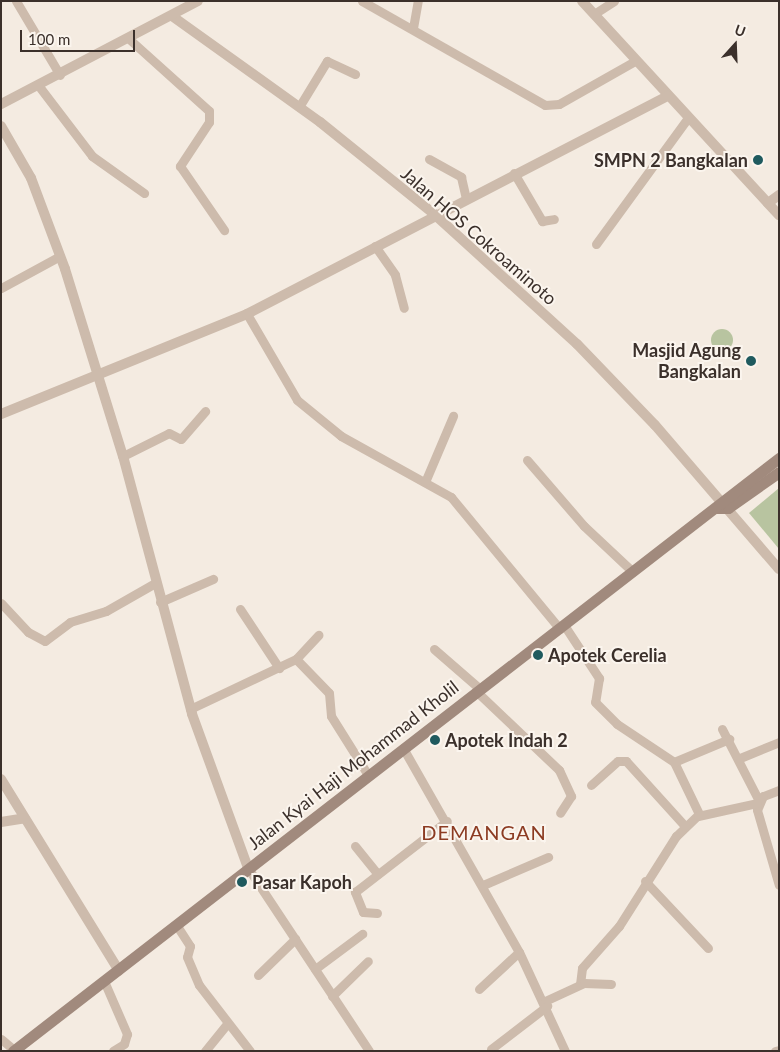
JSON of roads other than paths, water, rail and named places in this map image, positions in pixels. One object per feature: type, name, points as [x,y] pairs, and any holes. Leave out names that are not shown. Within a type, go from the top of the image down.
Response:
[{"type":"main road","points":[[722,506],[779,458]]},
{"type":"main road","points":[[722,506],[779,472]]},
{"type":"main road","name":"Jalan Kyai Haji Mohammad Kholil","points":[[14,1050],[177,926],[248,868],[478,690],[722,506]]},
{"type":"street","points":[[16,1],[60,75]]},
{"type":"street","points":[[1,104],[60,75],[198,1]]},
{"type":"street","points":[[362,1],[413,28],[526,96],[552,106],[635,61]]},
{"type":"street","points":[[413,28],[418,1]]},
{"type":"street","points":[[582,1],[635,61],[779,215]]},
{"type":"street","points":[[594,14],[614,1]]},
{"type":"street","points":[[186,8],[189,25]]},
{"type":"street","name":"Jalan HOS Cokroaminoto","points":[[172,16],[189,25],[299,107],[434,214],[607,373],[779,569]]},
{"type":"street","points":[[128,38],[209,111],[209,122],[180,166],[224,230]]},
{"type":"street","points":[[299,107],[328,61],[355,74]]},
{"type":"street","points":[[38,85],[92,156],[144,193]]},
{"type":"street","points":[[1,414],[248,314],[434,214],[668,96]]},
{"type":"street","points":[[596,244],[688,118]]},
{"type":"street","points":[[1,126],[31,178],[60,256],[122,456],[190,708],[248,868],[369,1051]]},
{"type":"street","points":[[429,159],[461,177],[466,198]]},
{"type":"street","points":[[514,173],[542,221],[554,218]]},
{"type":"street","points":[[768,203],[779,195]]},
{"type":"street","points":[[375,246],[395,275],[404,308]]},
{"type":"street","points":[[1,288],[60,256]]},
{"type":"street","points":[[248,314],[297,400],[341,436],[425,482],[465,510],[562,627],[598,678],[595,702],[617,724],[674,762],[698,816]]},
{"type":"street","points":[[122,456],[169,433],[181,439],[205,411]]},
{"type":"street","points":[[425,482],[453,416]]},
{"type":"street","points":[[527,460],[584,526],[633,572]]},
{"type":"street","points":[[160,602],[213,579]]},
{"type":"street","points":[[1,603],[28,632],[45,641],[70,622],[106,611],[155,583]]},
{"type":"street","points":[[240,609],[279,668]]},
{"type":"street","points":[[190,708],[296,659],[318,635]]},
{"type":"street","points":[[434,649],[558,770],[571,796],[560,813]]},
{"type":"street","points":[[296,659],[330,693],[331,716],[368,776]]},
{"type":"street","points":[[722,729],[740,758],[758,802],[779,885]]},
{"type":"street","points":[[674,762],[729,739]]},
{"type":"street","points":[[740,758],[779,742]]},
{"type":"street","points":[[403,748],[483,885],[519,952],[546,1004],[565,1051]]},
{"type":"street","points":[[591,785],[618,761],[626,761],[685,826]]},
{"type":"street","points":[[1,779],[119,971]]},
{"type":"street","points":[[580,984],[582,968],[618,926],[644,881],[685,826],[698,816],[758,802],[779,790]]},
{"type":"street","points":[[1,822],[25,818]]},
{"type":"street","points":[[377,913],[366,915],[354,894],[446,822]]},
{"type":"street","points":[[355,846],[378,874]]},
{"type":"street","points":[[483,885],[548,856]]},
{"type":"street","points":[[644,881],[708,948]]},
{"type":"street","points":[[177,926],[190,946],[186,957],[199,985],[227,1024],[250,1051]]},
{"type":"street","points":[[316,969],[362,934]]},
{"type":"street","points":[[258,975],[295,939]]},
{"type":"street","points":[[479,989],[519,952]]},
{"type":"street","points":[[332,996],[368,961]]},
{"type":"street","points":[[104,981],[127,1034],[124,1044],[113,1051]]},
{"type":"street","points":[[491,1049],[546,1004],[580,984],[611,984]]},
{"type":"street","points":[[205,1051],[227,1024]]},
{"type":"street","points":[[1,1039],[14,1050]]},
{"type":"place","name":"SMPN 2 Bangkalan","points":[[758,160]]},
{"type":"place","name":"Masjid Agung Bangkalan","points":[[751,361]]},
{"type":"place","name":"Apotek Cerelia","points":[[538,655]]},
{"type":"place","name":"Apotek Indah 2","points":[[435,740]]},
{"type":"place","name":"Pasar Kapoh","points":[[242,882]]},
{"type":"district","name":"DEMANGAN","points":[[484,832]]}]
